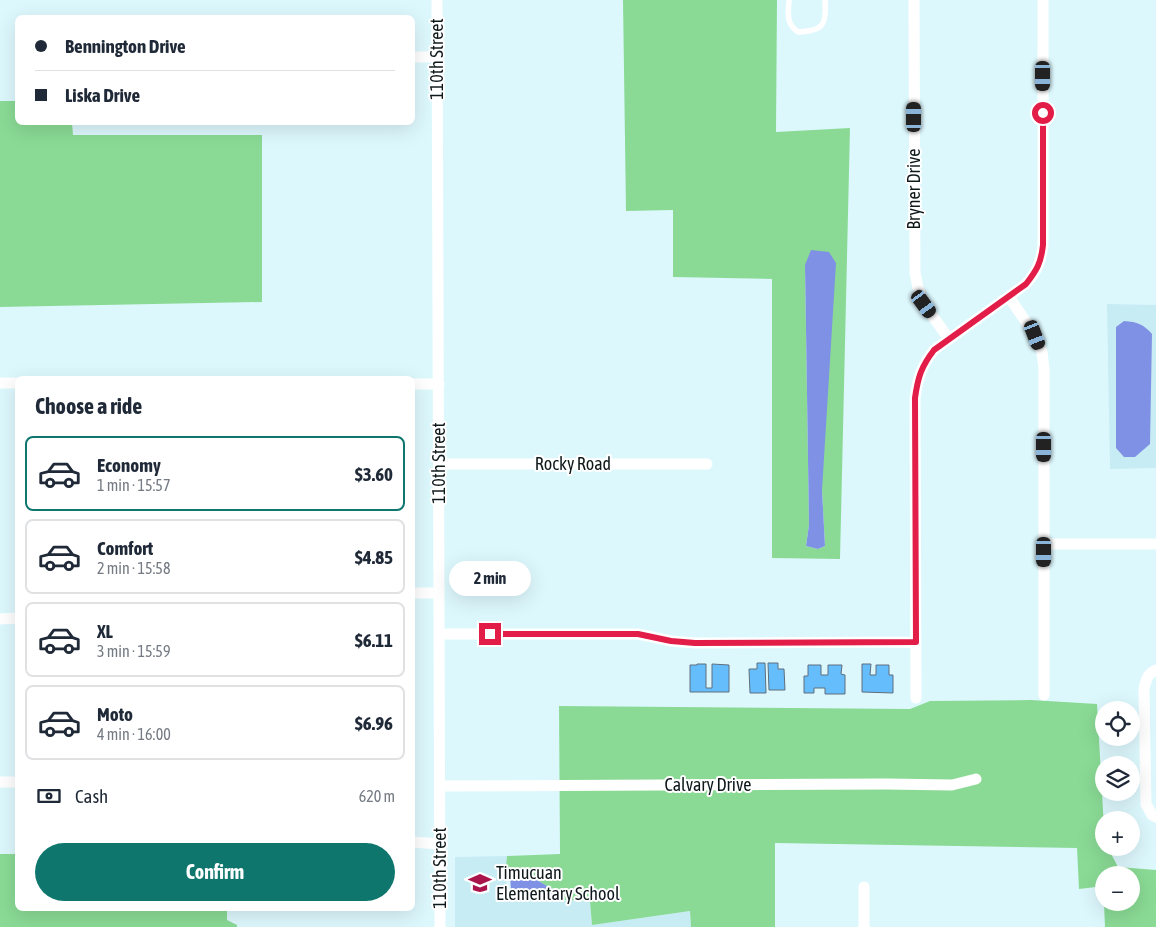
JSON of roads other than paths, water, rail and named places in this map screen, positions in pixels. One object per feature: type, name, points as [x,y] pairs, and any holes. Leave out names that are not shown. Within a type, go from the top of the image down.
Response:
[{"type":"street","name":"110th Street","points":[[437,0],[440,927]]},
{"type":"street","name":"Bryner Drive","points":[[914,0],[914,272],[924,304],[949,339]]},
{"type":"street","points":[[916,698],[915,398],[917,379],[924,363],[934,350],[1026,284],[1035,272],[1041,259],[1043,245],[1043,0]]},
{"type":"street","points":[[415,57],[437,58]]},
{"type":"street","points":[[1009,297],[1035,335],[1042,352],[1044,369],[1044,695]]},
{"type":"street","points":[[0,384],[15,384]]},
{"type":"street","points":[[415,384],[439,384]]},
{"type":"street","name":"Rocky Road","points":[[439,464],[707,464]]},
{"type":"street","points":[[1044,544],[1156,544]]},
{"type":"street","points":[[415,593],[439,593]]},
{"type":"street","points":[[0,619],[15,618]]},
{"type":"street","points":[[440,634],[638,634],[671,641],[695,643],[916,642]]},
{"type":"street","points":[[1156,670],[1151,672],[1146,679],[1144,689],[1150,749],[1146,804],[1152,815],[1156,817]]},
{"type":"street","name":"Calvary Drive","points":[[440,786],[952,785],[976,779]]},
{"type":"street","points":[[0,782],[15,782]]},
{"type":"street","points":[[415,842],[440,844]]},
{"type":"street","points":[[864,887],[864,927]]},
{"type":"lane","points":[[789,0],[789,20],[792,27],[798,32],[817,30],[822,26],[826,8],[825,0]]},
{"type":"water","points":[[811,250],[829,252],[836,263],[822,490],[825,546],[818,549],[806,546],[809,525],[805,265]]},
{"type":"water","points":[[1124,321],[1140,324],[1152,334],[1150,444],[1135,457],[1124,457],[1116,448],[1116,327]]},
{"type":"water","points":[[513,874],[535,879],[554,890],[554,894],[549,897],[515,897],[511,891],[510,876]]},
{"type":"place","name":"Timucuan Elementary School","points":[[480,883]]}]
